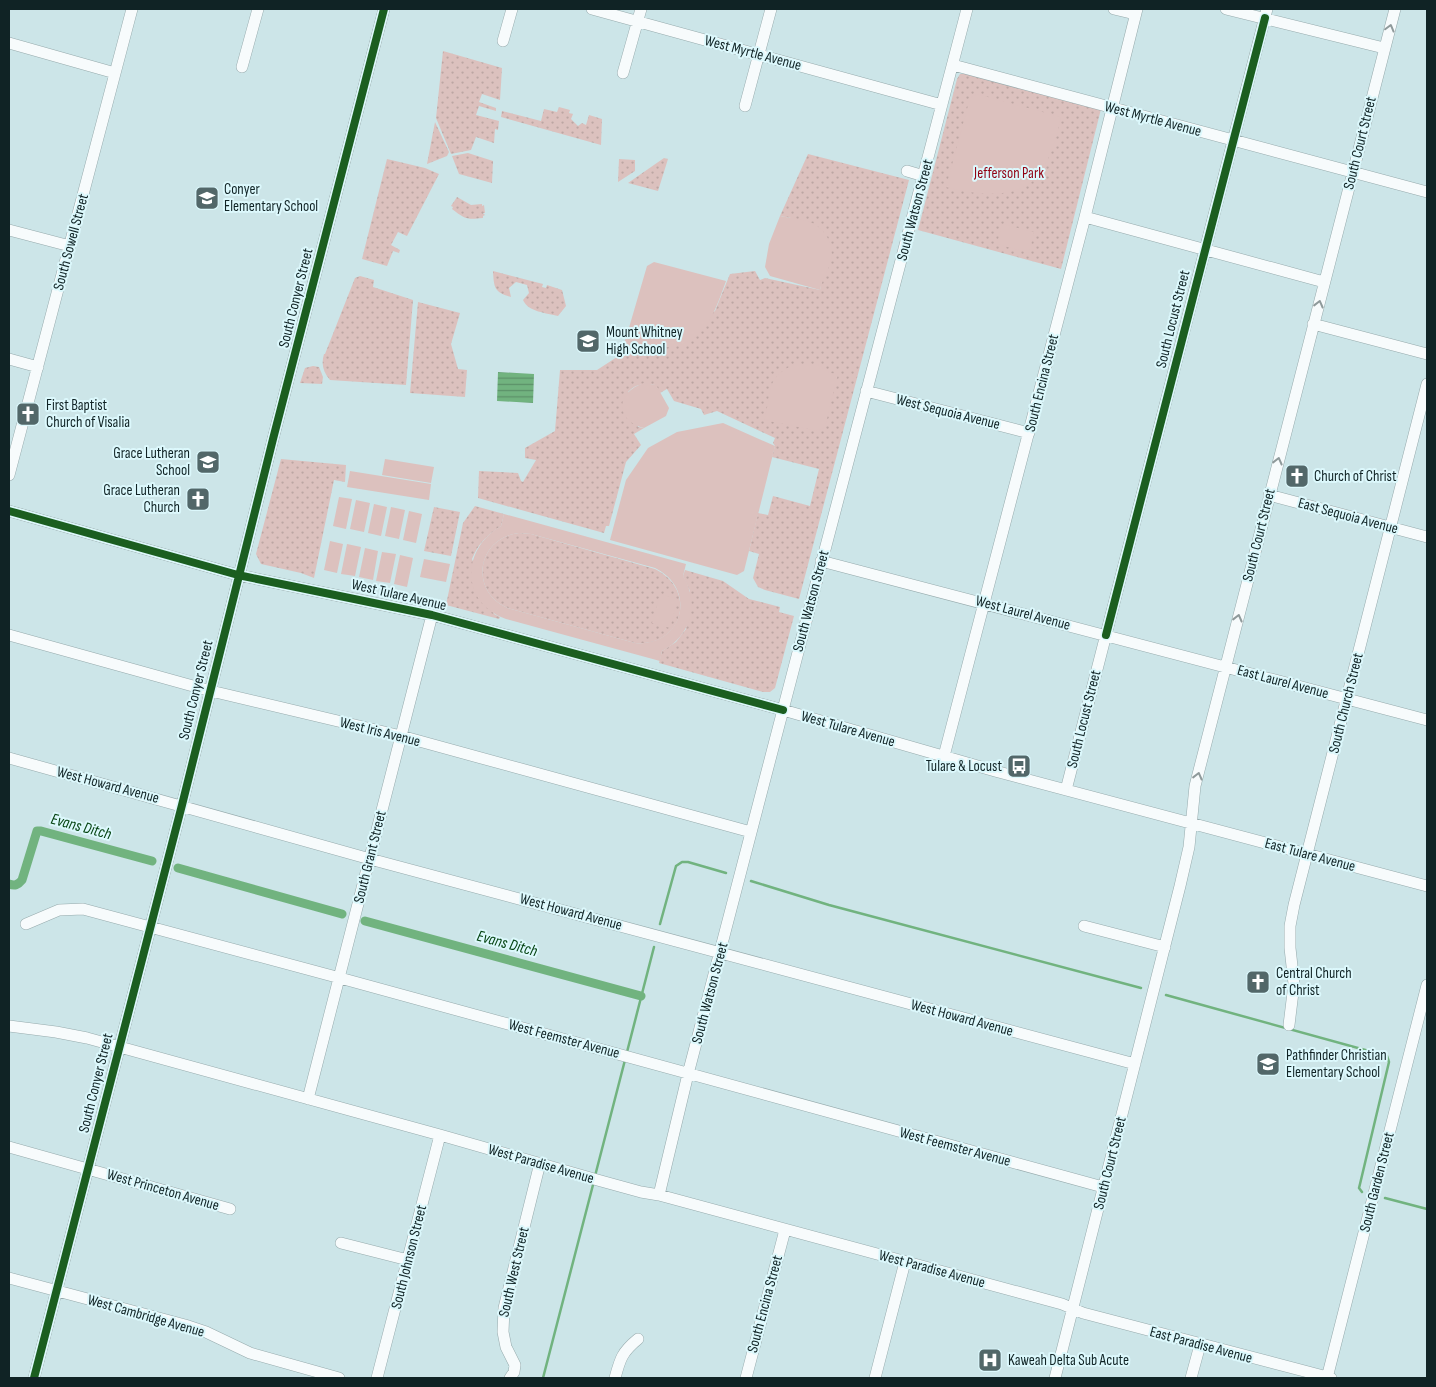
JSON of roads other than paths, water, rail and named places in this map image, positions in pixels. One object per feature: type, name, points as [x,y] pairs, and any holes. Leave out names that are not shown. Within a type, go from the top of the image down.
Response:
[{"type":"street","name":"South Sowell Street","points":[[9,475],[132,9]]},
{"type":"street","points":[[242,67],[258,9]]},
{"type":"street","name":"South Conyer Street","points":[[34,1378],[149,927],[182,806],[238,575],[384,9]]},
{"type":"street","points":[[503,41],[512,9]]},
{"type":"street","name":"West Myrtle Avenue","points":[[592,9],[942,105]]},
{"type":"street","points":[[623,73],[641,9]]},
{"type":"street","points":[[745,106],[771,9]]},
{"type":"street","name":"South Watson Street","points":[[659,1195],[688,1074],[821,561],[967,9]]},
{"type":"street","points":[[1114,9],[1136,12]]},
{"type":"street","points":[[1226,9],[1266,13],[1384,48]]},
{"type":"street","name":"South Court Street","points":[[1055,1378],[1189,847],[1195,786],[1395,9]]},
{"type":"street","name":"South Encina Street","points":[[944,756],[1085,217],[1136,12]]},
{"type":"street","name":"South Locust Street","points":[[1066,790],[1266,13]]},
{"type":"street","points":[[9,43],[115,72]]},
{"type":"street","name":"West Myrtle Avenue","points":[[953,65],[1427,192]]},
{"type":"street","points":[[907,171],[924,176]]},
{"type":"street","points":[[1085,217],[1324,282]]},
{"type":"street","points":[[9,230],[70,246]]},
{"type":"street","points":[[1314,324],[1427,354]]},
{"type":"street","points":[[9,359],[38,367]]},
{"type":"street","name":"South Church Street","points":[[1289,1025],[1294,984],[1290,948],[1290,926],[1427,384]]},
{"type":"street","name":"West Sequoia Avenue","points":[[866,391],[1029,433]]},
{"type":"street","name":"East Sequoia Avenue","points":[[1269,495],[1427,537]]},
{"type":"street","name":"West Tulare Avenue","points":[[9,511],[238,575],[432,615],[1192,824]]},
{"type":"street","name":"West Laurel Avenue","points":[[821,561],[1225,667]]},
{"type":"street","name":"South Grant Street","points":[[308,1099],[432,615]]},
{"type":"street","name":"West Iris Avenue","points":[[9,635],[210,691],[401,736],[751,832]]},
{"type":"street","name":"East Laurel Avenue","points":[[1225,667],[1427,720]]},
{"type":"street","name":"West Howard Avenue","points":[[9,758],[370,859],[1135,1064]]},
{"type":"street","name":"East Tulare Avenue","points":[[1192,824],[1427,886]]},
{"type":"street","name":"West Feemster Avenue","points":[[26,924],[59,910],[83,910],[340,978],[1103,1187]]},
{"type":"street","points":[[1084,926],[1165,947]]},
{"type":"street","name":"South Garden Street","points":[[1328,1378],[1427,986]]},
{"type":"street","name":"West Paradise Avenue","points":[[9,1026],[87,1038],[641,1192],[659,1195],[1072,1308]]},
{"type":"street","name":"South Johnson Street","points":[[377,1378],[440,1135]]},
{"type":"street","name":"West Princeton Avenue","points":[[9,1147],[230,1209]]},
{"type":"street","name":"South West Street","points":[[510,1378],[514,1372],[515,1365],[506,1347],[503,1332],[504,1308],[540,1163]]},
{"type":"street","name":"South Encina Street","points":[[746,1378],[785,1230]]},
{"type":"street","points":[[341,1243],[408,1260]]},
{"type":"street","points":[[875,1378],[905,1262]]},
{"type":"street","name":"West Cambridge Avenue","points":[[9,1278],[185,1325],[206,1332],[250,1353],[339,1378]]},
{"type":"street","name":"East Paradise Avenue","points":[[1072,1308],[1083,1313],[1200,1345],[1328,1378]]},
{"type":"street","points":[[615,1378],[621,1357],[627,1348],[638,1339]]},
{"type":"street","points":[[1191,1378],[1200,1345]]},
{"type":"waterway","name":"Evans Ditch","points":[[9,884],[16,885],[22,880],[37,831],[152,861]]},
{"type":"waterway","points":[[660,924],[676,866],[682,862],[688,862],[726,873]]},
{"type":"waterway","name":"Evans Ditch","points":[[178,868],[342,914]]},
{"type":"waterway","points":[[751,881],[829,905],[1141,988]]},
{"type":"waterway","name":"Evans Ditch","points":[[365,921],[641,996]]},
{"type":"waterway","name":"Evans Ditch","points":[[627,1052],[654,947]]},
{"type":"waterway","points":[[1166,995],[1387,1056],[1389,1062],[1359,1188],[1362,1192]]},
{"type":"waterway","points":[[595,1176],[625,1060]]},
{"type":"waterway","points":[[543,1378],[594,1181]]},
{"type":"waterway","points":[[1385,1198],[1427,1209]]},
{"type":"place","name":"Conyer Elementary School","points":[[207,198]]},
{"type":"place","name":"Mount Whitney High School","points":[[588,341]]},
{"type":"place","name":"First Baptist Church of Visalia","points":[[28,414]]},
{"type":"place","name":"Grace Lutheran School","points":[[208,462]]},
{"type":"place","name":"Church of Christ","points":[[1297,476]]},
{"type":"place","name":"Grace Lutheran Church","points":[[198,499]]},
{"type":"place","name":"Tulare & Locust","points":[[1019,766]]},
{"type":"place","name":"Central Church of Christ","points":[[1258,982]]},
{"type":"place","name":"Pathfinder Christian Elementary School","points":[[1268,1064]]},
{"type":"place","name":"Kaweah Delta Sub Acute","points":[[990,1360]]},
{"type":"park label","name":"Jefferson Park","points":[[1009,173]]}]
